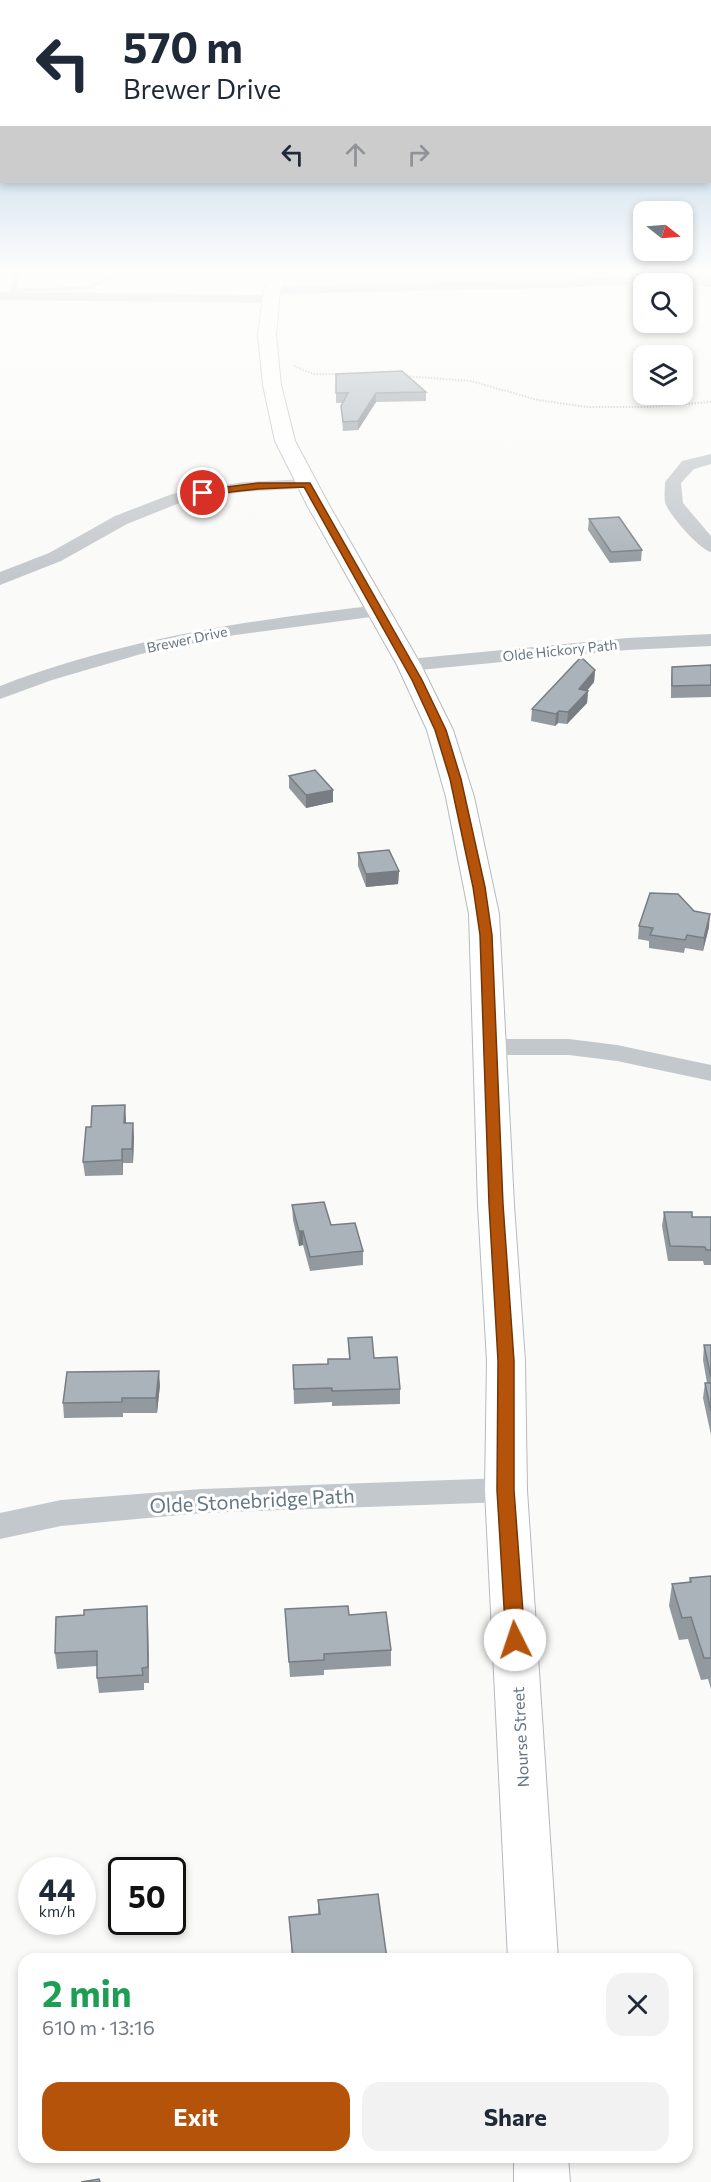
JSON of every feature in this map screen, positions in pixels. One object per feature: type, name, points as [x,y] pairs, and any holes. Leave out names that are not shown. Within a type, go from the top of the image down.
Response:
[{"type":"main road","name":"Nourse Street","points":[[272,373],[281,429],[288,449],[409,665],[446,746],[460,797],[479,887],[486,935],[496,1204],[506,1361],[506,1490],[533,1953]]},
{"type":"main road","points":[[541,2163],[542,2182]]},
{"type":"street","points":[[711,459],[688,465],[673,482],[674,502],[686,520],[711,547]]},
{"type":"street","points":[[0,579],[55,558],[111,525],[178,498],[243,487],[307,484]]},
{"type":"street","name":"Brewer Drive","points":[[0,693],[57,672],[175,640],[261,625],[379,611]]},
{"type":"street","name":"Olde Hickory Path","points":[[409,665],[627,644],[711,640]]},
{"type":"street","points":[[490,1047],[569,1047],[617,1053],[711,1072]]},
{"type":"street","name":"Olde Stonebridge Path","points":[[0,1526],[61,1513],[202,1501],[506,1490]]},
{"type":"path","points":[[310,373],[348,375]]},
{"type":"path","points":[[394,375],[451,377],[483,383],[544,402],[567,405],[669,406],[711,402]]},
{"type":"building","points":[[404,373],[426,392],[376,393],[358,421],[343,422],[341,406],[348,393],[336,393],[336,374]]},
{"type":"building","points":[[619,517],[642,550],[611,552],[589,519]]},
{"type":"building","points":[[581,657],[595,670],[579,689],[588,691],[568,712],[559,711],[556,714],[532,709]]},
{"type":"building","points":[[711,665],[711,685],[672,686],[672,667]]},
{"type":"building","points":[[315,770],[333,790],[306,795],[289,776]]},
{"type":"building","points":[[389,850],[399,871],[366,874],[358,853]]},
{"type":"building","points":[[650,893],[678,894],[694,911],[710,914],[704,938],[687,935],[685,940],[650,935],[653,928],[639,926]]},
{"type":"building","points":[[125,1105],[124,1123],[133,1123],[132,1149],[122,1149],[122,1160],[83,1162],[86,1127],[91,1127],[92,1106]]},
{"type":"building","points":[[324,1202],[331,1225],[355,1223],[363,1251],[310,1257],[303,1231],[299,1231],[292,1205]]},
{"type":"building","points":[[664,1212],[692,1212],[692,1217],[711,1217],[711,1250],[706,1250],[705,1247],[670,1246]]},
{"type":"building","points":[[372,1337],[374,1358],[397,1357],[400,1389],[332,1391],[332,1388],[294,1389],[293,1365],[328,1364],[328,1359],[350,1359],[348,1338]]},
{"type":"building","points":[[704,1345],[711,1345],[711,1377]]},
{"type":"building","points":[[159,1371],[156,1398],[122,1398],[122,1402],[63,1403],[67,1372]]},
{"type":"building","points":[[705,1383],[711,1383],[711,1411]]},
{"type":"building","points":[[711,1576],[711,1658],[704,1658],[691,1617],[682,1618],[672,1584],[691,1582],[690,1578]]},
{"type":"building","points":[[147,1606],[148,1667],[142,1668],[143,1675],[97,1678],[97,1651],[55,1653],[56,1617],[84,1615],[84,1610]]},
{"type":"building","points":[[348,1606],[349,1615],[386,1612],[391,1650],[324,1654],[324,1660],[289,1662],[285,1609]]},
{"type":"building","points":[[378,1894],[386,1953],[293,1953],[289,1917],[320,1914],[318,1900]]},
{"type":"building","points":[[99,2179],[100,2182],[81,2182]]},
{"type":"route","points":[[203,493],[258,486],[307,484],[417,680],[440,730],[456,779],[479,887],[486,935],[496,1204],[506,1361],[506,1490],[515,1640]]}]
